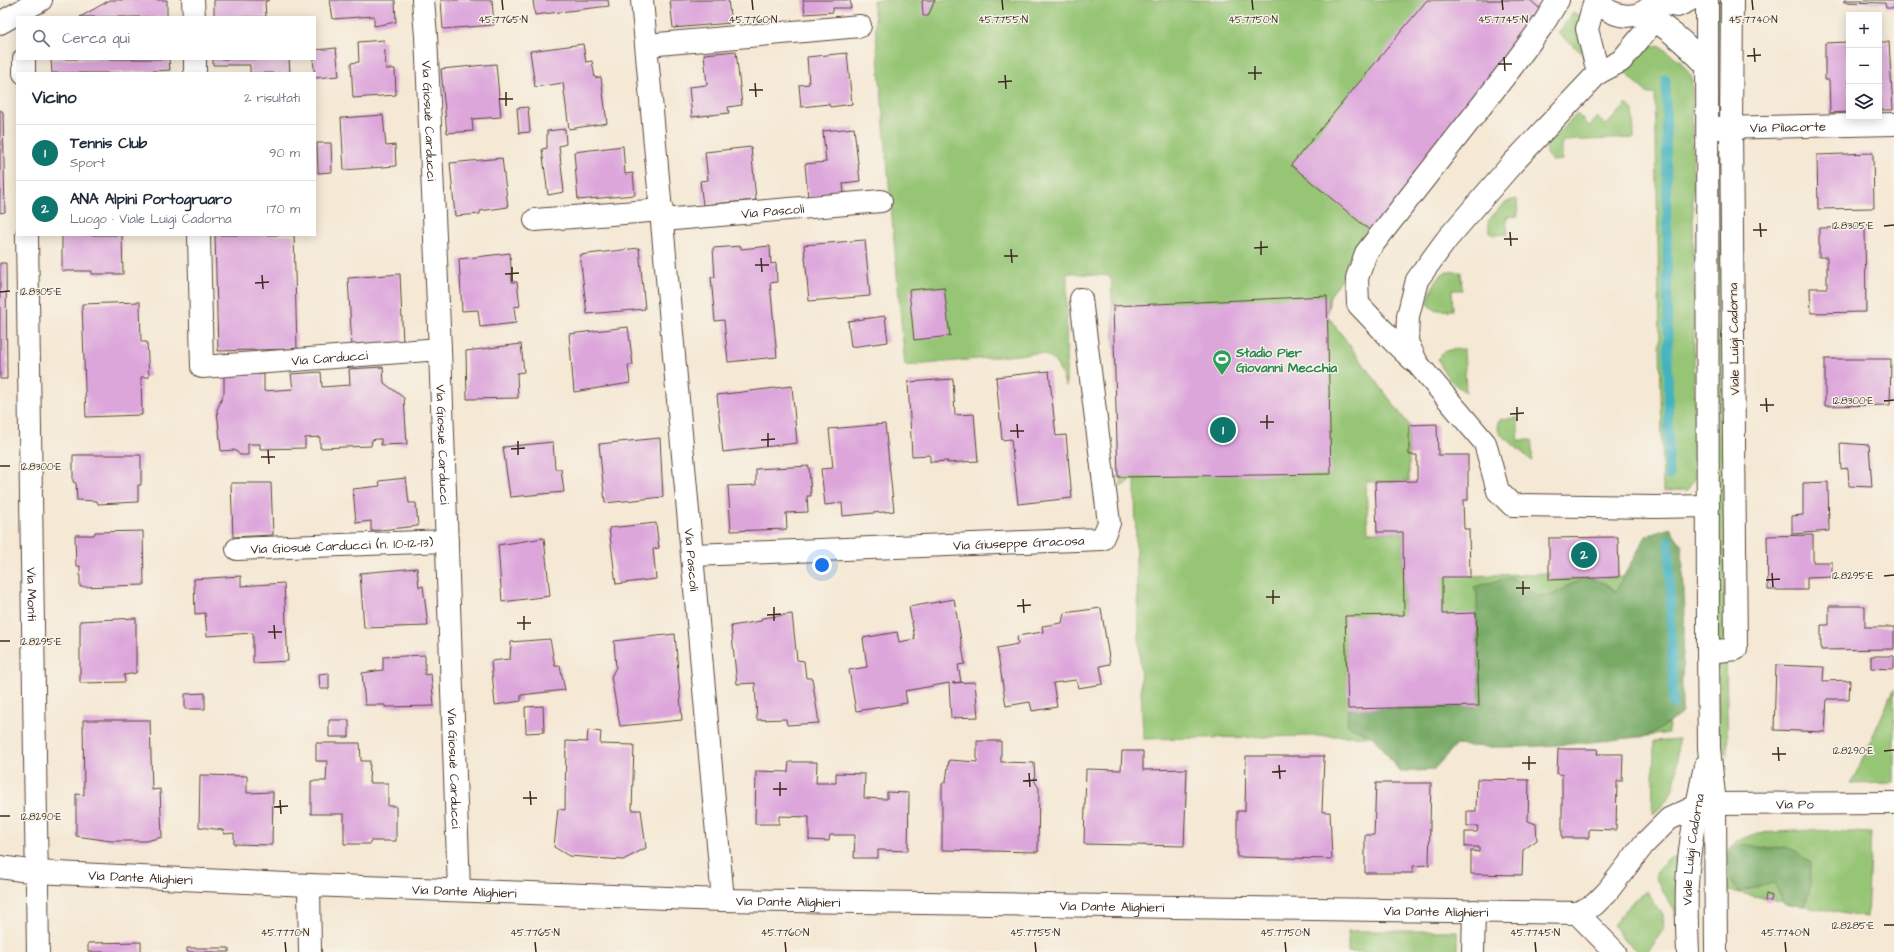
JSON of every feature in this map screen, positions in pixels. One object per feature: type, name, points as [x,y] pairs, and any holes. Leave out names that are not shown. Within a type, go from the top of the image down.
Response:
[{"type":"street","points":[[193,0],[194,16]]},
{"type":"street","name":"Via Giosuè Carducci","points":[[423,0],[426,36],[440,349],[458,890]]},
{"type":"street","name":"Via Pascoli","points":[[642,0],[663,215],[723,900]]},
{"type":"street","points":[[1558,0],[1542,26],[1511,68],[1366,253],[1357,278],[1358,304],[1395,343],[1417,363],[1485,443],[1498,491],[1512,505],[1655,507],[1708,506]]},
{"type":"street","points":[[1598,73],[1587,29],[1596,0],[1610,12],[1620,16],[1632,16],[1652,9],[1677,6],[1690,0]]},
{"type":"street","name":"Viale Luigi Cadorna","points":[[1707,0],[1708,652],[1710,748],[1706,805],[1716,952]]},
{"type":"street","name":"Viale Luigi Cadorna","points":[[1708,652],[1736,649],[1731,128],[1732,0]]},
{"type":"street","points":[[0,23],[29,9]]},
{"type":"street","points":[[1417,363],[1407,342],[1408,316],[1417,280],[1447,239],[1511,165],[1598,73],[1620,61],[1652,9]]},
{"type":"street","points":[[1652,9],[1706,65]]},
{"type":"street","points":[[646,45],[860,26]]},
{"type":"street","points":[[24,60],[24,72]]},
{"type":"street","points":[[195,60],[195,72]]},
{"type":"street","name":"Via Pilacorte","points":[[1706,129],[1894,124]]},
{"type":"street","name":"Via Pascoli","points":[[535,220],[663,215],[881,201]]},
{"type":"street","name":"Via Monti","points":[[27,236],[38,952]]},
{"type":"street","name":"Via Carducci","points":[[199,236],[202,367],[440,349]]},
{"type":"street","name":"Via Giuseppe Gracosa","points":[[693,555],[1102,539],[1109,523],[1081,299]]},
{"type":"street","name":"Via Giosuè Carducci (n. 10-12-13)","points":[[237,549],[447,541]]},
{"type":"street","name":"Via Po","points":[[1706,805],[1894,803]]},
{"type":"street","name":"Viale Luigi Cadorna","points":[[1688,952],[1687,885],[1706,805]]},
{"type":"street","name":"Via Dante Alighieri","points":[[0,867],[36,872],[309,885],[723,900],[1577,913],[1594,905],[1644,844],[1669,819],[1706,805]]},
{"type":"street","points":[[309,885],[310,952]]},
{"type":"street","points":[[1473,952],[1474,911]]},
{"type":"street","points":[[1577,913],[1615,952]]},
{"type":"green space","name":"Stadio Pier Giovanni Mecchia","points":[[873,0],[1532,0],[1532,2],[1546,14],[1361,250],[1330,296],[1327,315],[1409,425],[1409,481],[1366,482],[1368,532],[1403,532],[1404,615],[1442,577],[1549,573],[1549,580],[1619,577],[1662,578],[1669,733],[1640,737],[1314,736],[1143,739],[1136,559],[1135,478],[1121,487],[1111,276],[1067,273],[1066,386],[1054,361],[1045,355],[1038,353],[905,366]]},
{"type":"green space","points":[[1713,0],[1720,0],[1720,114],[1714,114]]},
{"type":"green space","points":[[1573,12],[1581,17],[1582,53],[1558,33]]},
{"type":"green space","points":[[1659,45],[1680,61],[1692,77],[1695,479],[1687,490],[1663,491],[1655,94],[1648,94],[1622,69],[1639,51]]},
{"type":"green space","points":[[1627,104],[1633,110],[1634,138],[1562,141],[1562,160],[1552,161],[1546,154],[1547,144],[1577,114],[1589,126],[1598,117],[1606,125]]},
{"type":"green space","points":[[1721,141],[1726,644],[1717,645],[1714,142]]},
{"type":"green space","points":[[1517,199],[1518,216],[1506,217],[1508,234],[1494,235],[1490,232],[1488,221],[1504,204]]},
{"type":"green space","points":[[1448,272],[1461,272],[1462,290],[1452,290],[1453,310],[1436,310],[1428,305],[1433,287],[1441,275]]},
{"type":"green space","points":[[1464,349],[1466,392],[1449,378],[1438,359],[1445,351]]},
{"type":"green space","points":[[1518,418],[1518,440],[1532,440],[1532,461],[1501,434],[1498,429],[1499,421],[1502,419]]},
{"type":"green space","points":[[1670,528],[1682,546],[1685,611],[1682,713],[1659,730],[1647,736],[1528,747],[1480,747],[1456,745],[1433,770],[1400,772],[1374,737],[1347,725],[1348,709],[1478,706],[1477,595],[1474,587],[1511,577],[1537,596],[1552,595],[1569,585],[1588,578],[1605,583],[1615,592],[1646,536]]},
{"type":"green space","points":[[1717,658],[1726,659],[1728,756],[1719,748]]},
{"type":"green space","points":[[1894,689],[1894,783],[1851,784]]},
{"type":"green space","points":[[1678,739],[1677,771],[1672,790],[1661,807],[1652,815],[1654,741]]},
{"type":"green space","points":[[1813,830],[1871,833],[1867,918],[1724,890],[1725,853],[1736,841],[1757,833]]},
{"type":"green space","points":[[1742,844],[1771,849],[1784,847],[1797,851],[1810,863],[1810,890],[1804,906],[1785,905],[1774,883],[1738,892],[1728,877],[1729,849]]},
{"type":"green space","points":[[1679,855],[1678,917],[1655,877],[1665,861]]},
{"type":"green space","points":[[1647,891],[1663,917],[1664,929],[1647,952],[1638,952],[1621,937],[1613,925],[1634,900]]},
{"type":"green space","points":[[1348,931],[1457,931],[1457,952],[1348,952]]},
{"type":"building","points":[[110,0],[167,0],[167,16],[82,16]]},
{"type":"building","points":[[214,0],[269,0],[265,2],[266,16],[214,16]]},
{"type":"building","points":[[330,0],[395,0],[396,22],[374,26],[374,16],[333,19]]},
{"type":"building","points":[[441,0],[492,0],[494,25],[443,29]]},
{"type":"building","points":[[533,0],[608,0],[609,6],[535,15]]},
{"type":"building","points":[[670,0],[728,0],[731,23],[673,28]]},
{"type":"building","points":[[803,0],[850,0],[851,8],[833,8],[833,12],[805,14]]},
{"type":"building","points":[[922,0],[935,0],[928,16],[923,16]]},
{"type":"building","points":[[1427,0],[1530,0],[1546,14],[1373,233],[1291,165]]},
{"type":"building","points":[[1844,0],[1894,0],[1894,8],[1886,8],[1885,3],[1844,2]]},
{"type":"building","points":[[384,40],[386,69],[395,69],[396,95],[353,98],[351,63],[359,62],[358,42]]},
{"type":"building","points":[[1846,42],[1846,112],[1830,113],[1829,80],[1825,80],[1825,43]]},
{"type":"building","points":[[1882,42],[1889,42],[1893,110],[1882,110]]},
{"type":"building","points":[[583,44],[586,62],[592,61],[595,78],[601,77],[607,123],[569,129],[563,83],[535,87],[530,51]]},
{"type":"building","points":[[336,48],[339,76],[316,78],[313,60],[316,60],[316,50]]},
{"type":"building","points":[[736,51],[742,105],[728,107],[729,113],[692,117],[689,87],[707,85],[704,54]]},
{"type":"building","points":[[847,53],[852,104],[830,107],[829,104],[801,107],[799,85],[809,84],[807,57]]},
{"type":"building","points":[[51,60],[169,60],[170,70],[133,72],[52,72]]},
{"type":"building","points":[[213,60],[289,60],[290,72],[250,72],[250,65],[213,65]]},
{"type":"building","points":[[496,64],[501,117],[472,119],[473,131],[447,133],[441,69]]},
{"type":"building","points":[[528,107],[530,132],[519,133],[517,108]]},
{"type":"building","points":[[0,110],[3,112],[5,212],[0,213]]},
{"type":"building","points":[[383,115],[386,146],[395,145],[396,166],[344,170],[341,118]]},
{"type":"building","points":[[854,128],[860,181],[843,183],[844,194],[808,198],[805,164],[826,162],[823,131]]},
{"type":"building","points":[[565,129],[566,144],[559,146],[564,192],[548,195],[542,149],[547,148],[547,131]]},
{"type":"building","points":[[317,143],[331,143],[332,172],[318,173]]},
{"type":"building","points":[[623,146],[625,174],[633,173],[635,195],[578,200],[574,152]]},
{"type":"building","points":[[751,147],[756,200],[703,205],[700,181],[708,180],[705,152]]},
{"type":"building","points":[[1873,153],[1874,208],[1818,209],[1817,155]]},
{"type":"building","points":[[502,158],[508,207],[480,211],[480,214],[455,216],[450,163]]},
{"type":"building","points":[[1865,227],[1866,312],[1811,313],[1810,288],[1827,288],[1827,257],[1819,257],[1819,228]]},
{"type":"building","points":[[62,236],[122,236],[123,274],[92,274],[92,271],[62,271]]},
{"type":"building","points":[[215,236],[294,236],[297,349],[218,351]]},
{"type":"building","points":[[865,240],[870,296],[809,301],[804,245]]},
{"type":"building","points":[[741,246],[741,249],[770,246],[771,264],[776,263],[777,282],[770,283],[777,357],[728,362],[724,320],[715,321],[711,277],[715,277],[713,248]]},
{"type":"building","points":[[639,248],[645,309],[587,314],[580,255]]},
{"type":"building","points":[[510,253],[512,282],[517,282],[520,306],[514,307],[516,323],[480,327],[478,310],[462,311],[459,259]]},
{"type":"building","points":[[0,263],[6,263],[7,379],[0,379]]},
{"type":"building","points":[[400,274],[403,343],[352,347],[348,278]]},
{"type":"building","points":[[944,287],[950,336],[914,340],[909,290]]},
{"type":"building","points":[[1327,296],[1331,474],[1118,477],[1113,306]]},
{"type":"building","points":[[140,302],[141,342],[147,342],[149,377],[141,377],[142,415],[86,417],[82,304]]},
{"type":"building","points":[[885,316],[888,342],[851,347],[848,321]]},
{"type":"building","points":[[628,327],[633,365],[628,365],[630,383],[574,392],[569,334]]},
{"type":"building","points":[[521,344],[524,372],[517,373],[518,398],[467,399],[466,351]]},
{"type":"building","points":[[1825,359],[1891,359],[1890,405],[1825,406]]},
{"type":"building","points":[[383,367],[384,383],[404,398],[407,444],[381,445],[381,439],[376,439],[372,440],[371,446],[320,448],[320,437],[305,438],[305,448],[260,449],[260,444],[248,444],[248,455],[240,455],[235,450],[221,451],[217,410],[224,393],[224,376],[264,374],[264,391],[293,389],[291,374],[321,372],[322,387],[350,385],[349,369]]},
{"type":"building","points":[[1049,371],[1056,436],[1066,435],[1072,498],[1018,504],[1011,439],[1002,440],[996,377]]},
{"type":"building","points":[[953,379],[955,415],[974,414],[978,461],[947,463],[948,461],[930,462],[930,455],[912,456],[908,382]]},
{"type":"building","points":[[792,386],[797,443],[723,452],[717,395]]},
{"type":"building","points":[[885,424],[894,511],[843,516],[842,503],[825,505],[821,469],[833,468],[829,429]]},
{"type":"building","points":[[1437,424],[1438,455],[1468,455],[1468,500],[1463,500],[1464,529],[1469,529],[1470,577],[1442,577],[1442,614],[1476,613],[1479,706],[1348,709],[1345,616],[1404,615],[1403,532],[1377,532],[1375,482],[1417,481],[1417,455],[1409,455],[1409,425]]},
{"type":"building","points":[[660,438],[663,497],[605,503],[599,444]]},
{"type":"building","points":[[553,442],[555,469],[561,469],[564,492],[510,497],[503,447]]},
{"type":"building","points":[[1840,443],[1869,445],[1872,487],[1849,486],[1848,468],[1841,469]]},
{"type":"building","points":[[73,455],[141,455],[141,485],[138,485],[138,502],[98,504],[97,501],[77,500],[76,483],[73,482]]},
{"type":"building","points":[[809,466],[811,496],[807,496],[808,512],[786,513],[787,529],[731,531],[728,486],[756,485],[756,469]]},
{"type":"building","points":[[406,478],[409,503],[416,503],[418,526],[371,531],[371,521],[356,523],[353,489],[380,486],[379,481]]},
{"type":"building","points":[[1828,482],[1829,531],[1792,534],[1792,516],[1803,515],[1803,483]]},
{"type":"building","points":[[231,483],[271,483],[273,535],[233,537]]},
{"type":"building","points":[[656,523],[659,548],[653,549],[656,579],[616,584],[609,528]]},
{"type":"building","points":[[143,531],[144,585],[80,587],[80,566],[76,566],[75,535],[94,535],[95,532]]},
{"type":"building","points":[[1813,535],[1813,562],[1832,562],[1832,577],[1807,578],[1807,590],[1768,590],[1767,536]]},
{"type":"building","points":[[1618,537],[1619,577],[1549,580],[1549,538]]},
{"type":"building","points":[[544,538],[550,596],[502,602],[498,545]]},
{"type":"building","points":[[417,568],[419,587],[423,586],[428,626],[364,628],[360,573]]},
{"type":"building","points":[[241,576],[241,586],[284,583],[288,661],[253,663],[253,633],[207,636],[205,613],[195,614],[194,579]]},
{"type":"building","points":[[954,599],[965,664],[958,665],[961,682],[952,683],[975,682],[978,717],[951,718],[949,683],[905,691],[907,703],[856,711],[849,670],[867,667],[863,638],[897,632],[899,642],[915,639],[909,607]]},
{"type":"building","points":[[1829,606],[1865,606],[1865,627],[1894,627],[1894,649],[1821,650],[1821,625],[1829,625]]},
{"type":"building","points":[[1101,608],[1110,664],[1100,666],[1103,684],[1078,688],[1076,680],[1053,683],[1057,707],[1032,711],[1030,702],[1006,706],[997,648],[1018,644],[1017,636],[1043,632],[1042,626],[1062,623],[1064,613]]},
{"type":"building","points":[[792,614],[797,660],[804,661],[806,678],[812,678],[819,723],[787,725],[786,719],[757,720],[755,683],[737,684],[731,626],[761,621],[762,618]]},
{"type":"building","points":[[136,618],[136,673],[124,675],[125,682],[80,683],[80,621]]},
{"type":"building","points":[[675,634],[682,720],[620,726],[611,677],[616,667],[614,641]]},
{"type":"building","points":[[550,639],[555,666],[560,666],[565,690],[521,695],[521,701],[495,705],[491,661],[510,659],[511,642]]},
{"type":"building","points":[[425,655],[425,675],[431,674],[434,706],[385,707],[385,705],[365,705],[362,673],[383,670],[383,657]]},
{"type":"building","points":[[1871,656],[1894,656],[1894,669],[1871,668]]},
{"type":"building","points":[[1776,665],[1824,667],[1823,681],[1850,680],[1849,699],[1827,699],[1825,732],[1774,730]]},
{"type":"building","points":[[329,673],[329,689],[320,689],[319,674]]},
{"type":"building","points":[[205,693],[205,709],[185,709],[185,694]]},
{"type":"building","points":[[543,706],[544,732],[526,733],[525,707]]},
{"type":"building","points":[[83,720],[150,720],[152,790],[160,789],[162,837],[146,841],[111,841],[76,836],[76,794],[84,795]]},
{"type":"building","points":[[329,720],[349,720],[349,737],[329,737]]},
{"type":"building","points":[[588,730],[601,732],[600,744],[634,745],[632,810],[641,810],[646,848],[623,860],[569,856],[554,847],[558,809],[565,810],[566,741],[587,742]]},
{"type":"building","points":[[977,741],[1001,741],[1001,762],[1034,763],[1035,782],[1039,788],[1038,852],[942,850],[942,784],[946,781],[949,760],[977,762]]},
{"type":"building","points":[[316,743],[360,743],[361,761],[370,761],[369,783],[388,783],[388,806],[396,806],[396,841],[370,841],[370,844],[344,844],[344,814],[311,814],[311,781],[326,781],[327,761],[316,761]]},
{"type":"building","points":[[1558,749],[1598,749],[1597,754],[1623,754],[1622,781],[1617,781],[1616,830],[1589,829],[1589,838],[1562,838],[1562,774],[1557,774]]},
{"type":"building","points":[[1122,751],[1143,751],[1143,770],[1187,769],[1184,846],[1084,844],[1086,769],[1121,770]]},
{"type":"building","points":[[1246,756],[1324,756],[1322,812],[1330,812],[1332,859],[1237,857],[1237,811],[1245,811]]},
{"type":"building","points":[[789,762],[817,762],[816,783],[836,783],[836,773],[865,774],[864,798],[887,799],[887,792],[909,793],[908,851],[878,850],[878,858],[854,858],[855,835],[830,835],[829,841],[809,840],[809,817],[779,816],[779,824],[755,824],[756,771],[788,772]]},
{"type":"building","points":[[200,775],[247,776],[247,793],[273,792],[272,845],[234,844],[234,833],[224,834],[223,830],[199,827]]},
{"type":"building","points":[[1477,779],[1529,780],[1528,821],[1536,824],[1537,840],[1523,850],[1522,875],[1471,874],[1471,851],[1479,852],[1479,847],[1465,847],[1465,832],[1477,832],[1478,826],[1467,826],[1467,811],[1476,811]]},
{"type":"building","points":[[1376,783],[1431,783],[1429,865],[1413,866],[1413,873],[1365,873],[1365,835],[1374,835]]},
{"type":"building","points":[[1766,894],[1772,896],[1771,901],[1765,901]]},
{"type":"building","points":[[141,942],[141,952],[88,952],[88,943]]},
{"type":"building","points":[[187,948],[229,948],[229,952],[187,952]]},
{"type":"waterway","points":[[1666,79],[1669,476]]},
{"type":"waterway","points":[[1669,540],[1673,705]]},
{"type":"place","name":"Stadio Pier Giovanni Mecchia","points":[[1222,376]]},
{"type":"place","name":"Tennis Club","points":[[1223,430]]},
{"type":"place","name":"ANA Alpini Portogruaro","points":[[1584,555]]}]
